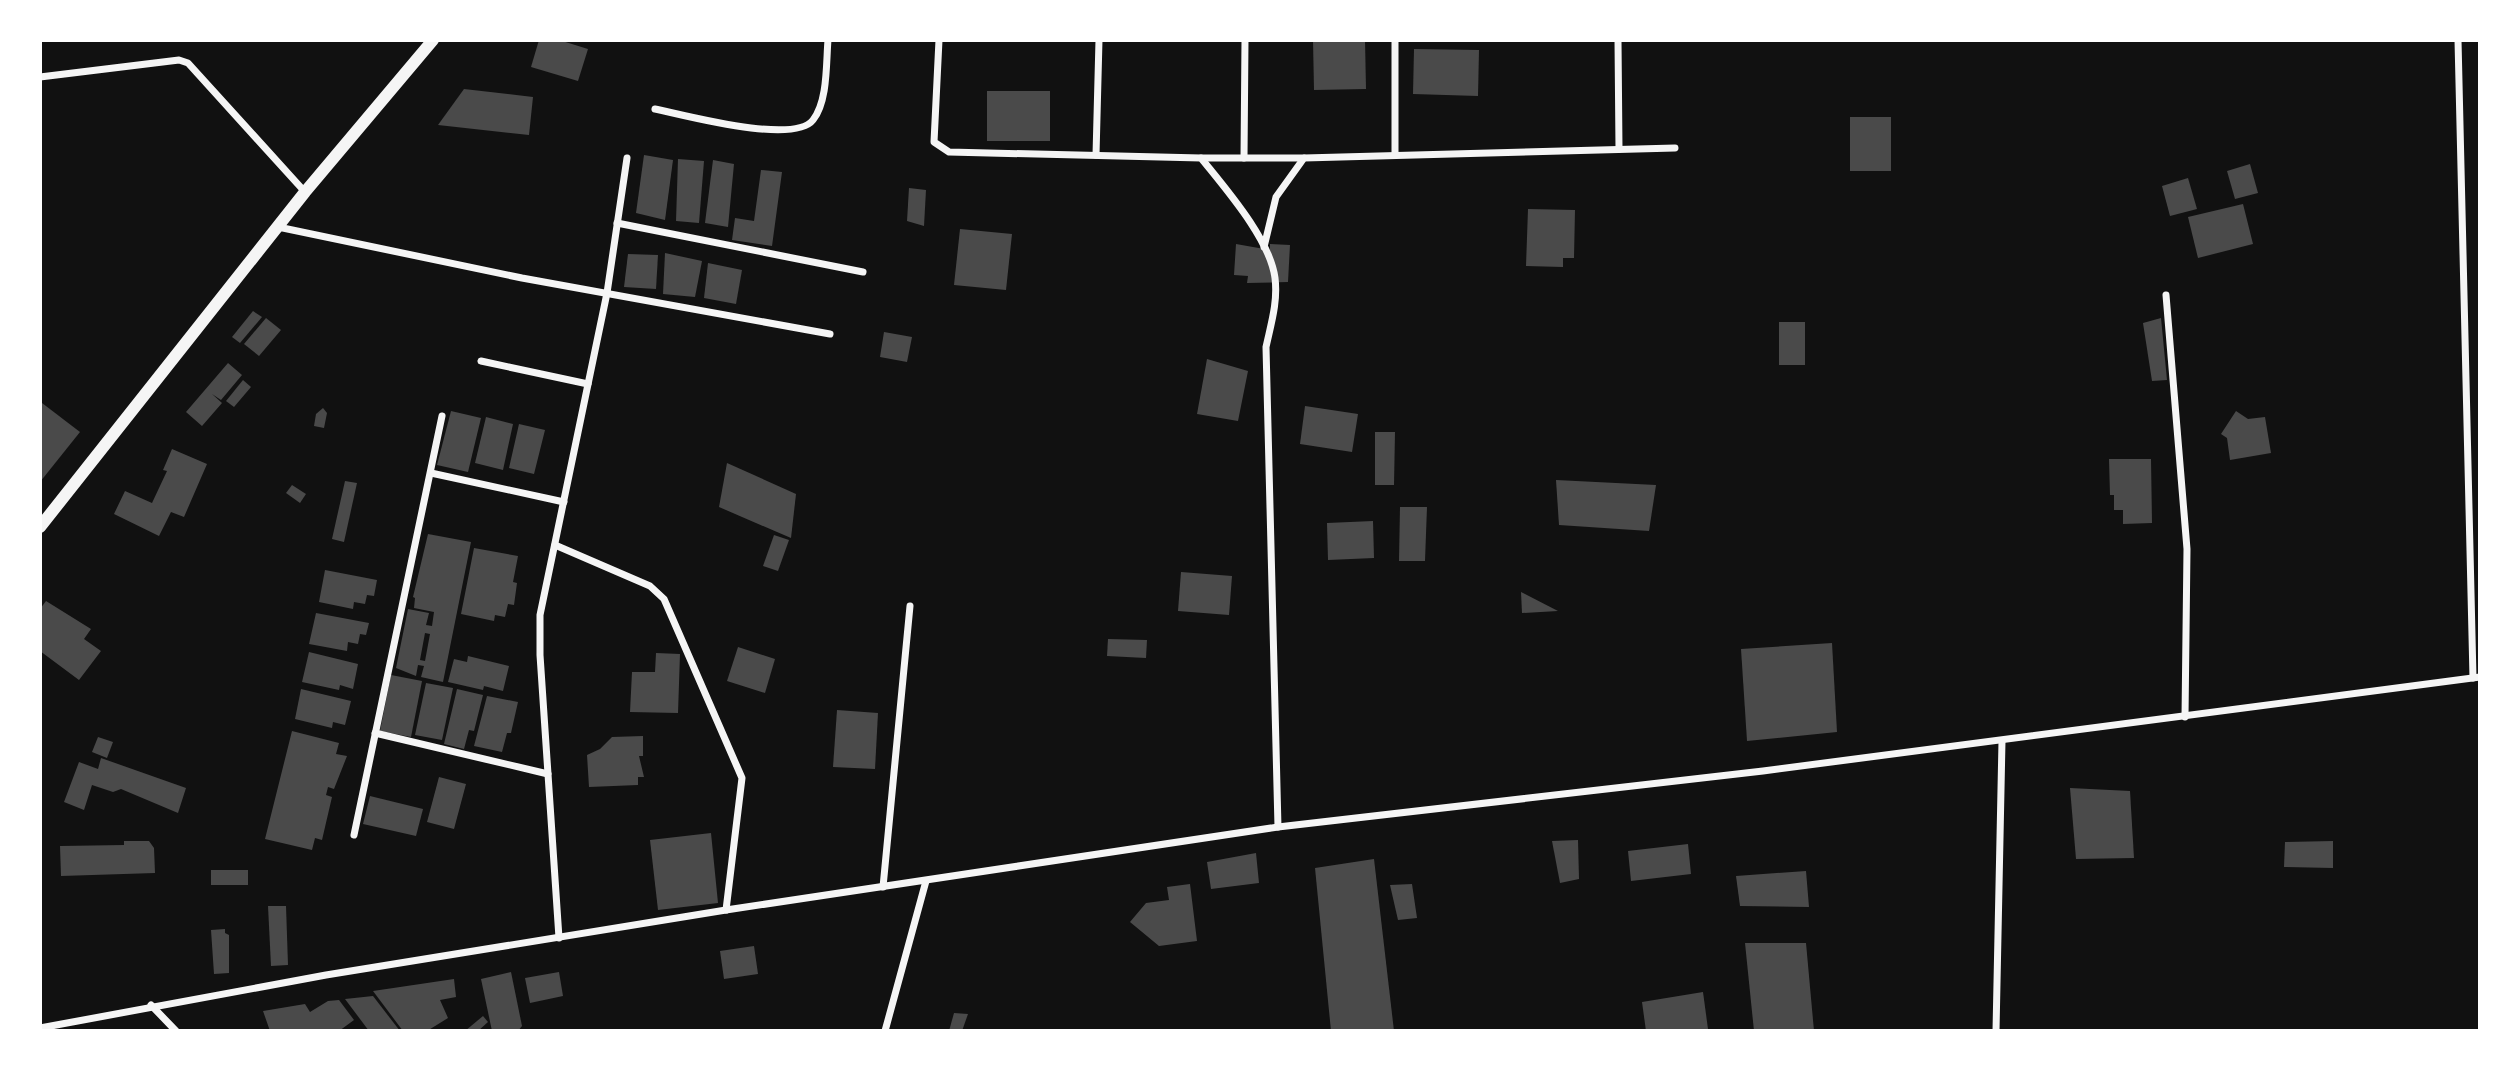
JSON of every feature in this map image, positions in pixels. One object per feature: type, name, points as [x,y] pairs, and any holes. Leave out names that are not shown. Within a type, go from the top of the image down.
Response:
[{"type":"main road","points":[[40,527],[304,192],[433,40]]},
{"type":"street","points":[[655,109],[757,129],[804,126],[812,122],[818,110],[828,40]]},
{"type":"street","points":[[939,40],[934,142],[948,152],[1304,158],[1675,148]]},
{"type":"street","points":[[1096,155],[1099,40]]},
{"type":"street","points":[[1244,158],[1245,40]]},
{"type":"street","points":[[1395,40],[1395,154]]},
{"type":"street","points":[[1618,40],[1619,149]]},
{"type":"street","points":[[40,1028],[151,1005],[726,910],[1278,827],[2002,741],[2477,677],[2458,40]]},
{"type":"street","points":[[40,77],[179,60],[188,63],[304,192]]},
{"type":"street","points":[[1201,158],[1264,247],[1275,276],[1275,309],[1266,347],[1278,827]]},
{"type":"street","points":[[1264,247],[1276,197],[1304,158]]},
{"type":"street","points":[[559,938],[539,635],[607,293],[627,159]]},
{"type":"street","points":[[617,223],[863,272]]},
{"type":"street","points":[[277,227],[607,293],[830,334]]},
{"type":"street","points":[[2166,295],[2187,549],[2185,717]]},
{"type":"street","points":[[481,361],[588,384]]},
{"type":"street","points":[[355,835],[442,416]]},
{"type":"street","points":[[431,473],[564,502]]},
{"type":"street","points":[[555,545],[650,586],[664,599],[742,778],[726,910]]},
{"type":"street","points":[[883,887],[910,606]]},
{"type":"street","points":[[375,733],[548,774]]},
{"type":"street","points":[[1996,1031],[2002,741]]},
{"type":"street","points":[[885,1031],[926,881]]},
{"type":"street","points":[[151,1005],[176,1031]]},
{"type":"building","points":[[539,40],[559,40],[588,49],[578,81],[531,67]]},
{"type":"building","points":[[1313,40],[1365,40],[1366,89],[1314,90]]},
{"type":"building","points":[[1414,49],[1479,50],[1478,96],[1413,94]]},
{"type":"building","points":[[464,89],[533,97],[529,135],[438,125]]},
{"type":"building","points":[[987,91],[1050,91],[1050,141],[987,141]]},
{"type":"building","points":[[1850,117],[1891,117],[1891,171],[1850,171]]},
{"type":"building","points":[[644,155],[673,160],[665,220],[636,213]]},
{"type":"building","points":[[678,159],[704,161],[699,223],[676,221]]},
{"type":"building","points":[[713,160],[734,164],[728,227],[705,223]]},
{"type":"building","points":[[2250,164],[2258,193],[2235,199],[2227,171]]},
{"type":"building","points":[[761,170],[782,172],[772,246],[732,240],[735,218],[754,221]]},
{"type":"building","points":[[2188,178],[2197,209],[2170,216],[2162,186]]},
{"type":"building","points":[[909,188],[926,190],[924,226],[907,221]]},
{"type":"building","points":[[2243,204],[2253,244],[2198,258],[2188,217]]},
{"type":"building","points":[[1528,209],[1575,210],[1574,258],[1563,258],[1563,267],[1526,266]]},
{"type":"building","points":[[960,229],[1012,234],[1006,290],[954,285]]},
{"type":"building","points":[[1236,244],[1270,250],[1270,244],[1290,245],[1288,282],[1247,283],[1248,276],[1234,275]]},
{"type":"building","points":[[665,253],[702,261],[695,297],[663,294]]},
{"type":"building","points":[[628,254],[658,255],[656,289],[624,287]]},
{"type":"building","points":[[708,263],[742,270],[736,304],[704,298]]},
{"type":"building","points":[[253,311],[262,317],[240,343],[232,337]]},
{"type":"building","points":[[266,318],[281,330],[259,356],[244,344]]},
{"type":"building","points":[[2161,318],[2167,380],[2152,381],[2143,323]]},
{"type":"building","points":[[1779,322],[1805,322],[1805,365],[1779,365]]},
{"type":"building","points":[[884,332],[912,337],[907,362],[880,357]]},
{"type":"building","points":[[1207,359],[1248,371],[1238,421],[1197,414]]},
{"type":"building","points":[[228,363],[242,375],[221,400],[212,394],[222,403],[202,426],[186,412]]},
{"type":"building","points":[[243,380],[251,387],[234,407],[226,401]]},
{"type":"building","points":[[42,403],[80,432],[40,482],[40,405]]},
{"type":"building","points":[[1305,406],[1358,414],[1352,452],[1300,444]]},
{"type":"building","points":[[323,408],[327,413],[324,428],[314,426],[316,414]]},
{"type":"building","points":[[451,411],[481,418],[468,472],[437,465]]},
{"type":"building","points":[[2236,411],[2248,419],[2265,417],[2271,453],[2230,460],[2227,438],[2221,434]]},
{"type":"building","points":[[486,417],[513,424],[503,470],[475,463]]},
{"type":"building","points":[[519,424],[545,430],[534,474],[509,468]]},
{"type":"building","points":[[1375,432],[1395,432],[1394,485],[1375,485]]},
{"type":"building","points":[[172,449],[207,464],[184,517],[171,512],[159,536],[114,514],[125,491],[152,503],[167,471],[163,470]]},
{"type":"building","points":[[2109,459],[2151,459],[2152,523],[2123,524],[2123,510],[2114,510],[2114,495],[2110,495]]},
{"type":"building","points":[[727,463],[796,494],[791,538],[719,507]]},
{"type":"building","points":[[1556,480],[1656,485],[1649,531],[1559,525]]},
{"type":"building","points":[[345,481],[357,483],[344,542],[332,539]]},
{"type":"building","points":[[292,485],[306,494],[300,503],[286,493]]},
{"type":"building","points":[[1400,507],[1427,507],[1425,561],[1399,561]]},
{"type":"building","points":[[1373,521],[1374,558],[1328,560],[1327,523]]},
{"type":"building","points":[[428,534],[471,542],[443,682],[421,677],[424,666],[418,665],[416,676],[396,668],[408,609],[429,613],[426,625],[432,626],[434,612],[414,608],[413,597]],"holes":[[[425,633],[430,634],[425,661],[420,660]]]},
{"type":"building","points":[[774,535],[789,540],[778,571],[763,566]]},
{"type":"building","points":[[474,548],[518,556],[513,582],[517,583],[514,605],[508,604],[505,617],[495,615],[494,621],[461,614]]},
{"type":"building","points":[[325,570],[377,580],[374,596],[367,595],[365,604],[354,602],[353,609],[319,602]]},
{"type":"building","points":[[1181,572],[1232,576],[1229,615],[1178,611]]},
{"type":"building","points":[[1521,592],[1558,611],[1522,613]]},
{"type":"building","points":[[46,601],[91,629],[84,639],[101,651],[79,680],[40,651],[40,609]]},
{"type":"building","points":[[316,613],[369,623],[366,635],[360,634],[358,644],[348,642],[347,651],[309,644]]},
{"type":"building","points":[[1108,639],[1147,640],[1146,658],[1107,656]]},
{"type":"building","points":[[1832,643],[1837,732],[1747,741],[1741,649]]},
{"type":"building","points":[[738,647],[775,659],[765,693],[727,681]]},
{"type":"building","points":[[309,652],[358,664],[353,689],[340,685],[339,690],[302,682]]},
{"type":"building","points":[[656,653],[680,654],[678,713],[630,712],[632,672],[655,672]]},
{"type":"building","points":[[468,656],[509,666],[503,691],[484,686],[483,690],[448,682],[454,659],[467,662]]},
{"type":"building","points":[[391,675],[422,681],[411,737],[380,731]]},
{"type":"building","points":[[426,683],[453,688],[442,740],[415,735]]},
{"type":"building","points":[[301,689],[351,701],[345,725],[333,722],[332,728],[295,719]]},
{"type":"building","points":[[457,689],[483,695],[474,731],[469,730],[464,749],[444,744]]},
{"type":"building","points":[[487,696],[518,702],[511,733],[507,733],[502,752],[474,746]]},
{"type":"building","points":[[837,710],[878,713],[875,769],[833,767]]},
{"type":"building","points":[[292,731],[339,743],[336,754],[347,756],[334,789],[328,787],[326,795],[332,797],[322,840],[315,838],[312,850],[265,839]]},
{"type":"building","points":[[643,736],[643,756],[639,756],[644,777],[638,777],[638,785],[589,787],[587,755],[600,749],[612,737]]},
{"type":"building","points":[[98,737],[113,742],[107,758],[92,752]]},
{"type":"building","points":[[101,758],[186,788],[178,813],[121,789],[113,792],[92,785],[84,810],[64,802],[79,762],[98,769]]},
{"type":"building","points":[[439,777],[466,784],[454,829],[427,822]]},
{"type":"building","points":[[2070,788],[2130,791],[2134,858],[2076,859]]},
{"type":"building","points":[[370,796],[423,809],[416,836],[363,824]]},
{"type":"building","points":[[711,833],[718,903],[658,910],[650,840]]},
{"type":"building","points":[[1578,840],[1579,879],[1560,883],[1552,841]]},
{"type":"building","points":[[124,841],[149,841],[154,848],[155,873],[61,876],[60,846],[124,845]]},
{"type":"building","points":[[2333,841],[2333,868],[2284,867],[2285,842]]},
{"type":"building","points":[[1688,844],[1691,874],[1631,881],[1628,851]]},
{"type":"building","points":[[1256,853],[1259,883],[1211,889],[1207,862]]},
{"type":"building","points":[[1374,859],[1394,1031],[1331,1031],[1315,868]]},
{"type":"building","points":[[211,870],[248,870],[248,885],[211,885]]},
{"type":"building","points":[[1806,871],[1809,907],[1740,906],[1736,876]]},
{"type":"building","points":[[1190,884],[1197,941],[1159,946],[1130,922],[1146,903],[1169,900],[1167,887]]},
{"type":"building","points":[[1412,884],[1417,918],[1398,920],[1390,885]]},
{"type":"building","points":[[268,906],[286,906],[288,965],[271,966]]},
{"type":"building","points":[[225,929],[225,933],[229,935],[229,973],[214,974],[211,930]]},
{"type":"building","points":[[1745,943],[1806,943],[1814,1031],[1754,1031]]},
{"type":"building","points":[[754,946],[758,974],[724,979],[720,951]]},
{"type":"building","points":[[511,972],[522,1026],[518,1031],[492,1031],[481,979]]},
{"type":"building","points":[[559,972],[563,996],[530,1003],[525,978]]},
{"type":"building","points":[[454,979],[456,997],[440,1000],[448,1018],[427,1031],[403,1031],[373,991]]},
{"type":"building","points":[[1703,992],[1708,1029],[1646,1031],[1642,1002]]},
{"type":"building","points":[[373,996],[400,1031],[369,1031],[345,999]]},
{"type":"building","points":[[339,1000],[354,1020],[339,1031],[270,1031],[263,1011],[305,1004],[310,1012],[328,1001]]},
{"type":"building","points":[[954,1013],[968,1014],[962,1031],[949,1031]]},
{"type":"building","points":[[483,1016],[488,1022],[478,1031],[465,1031]]}]
